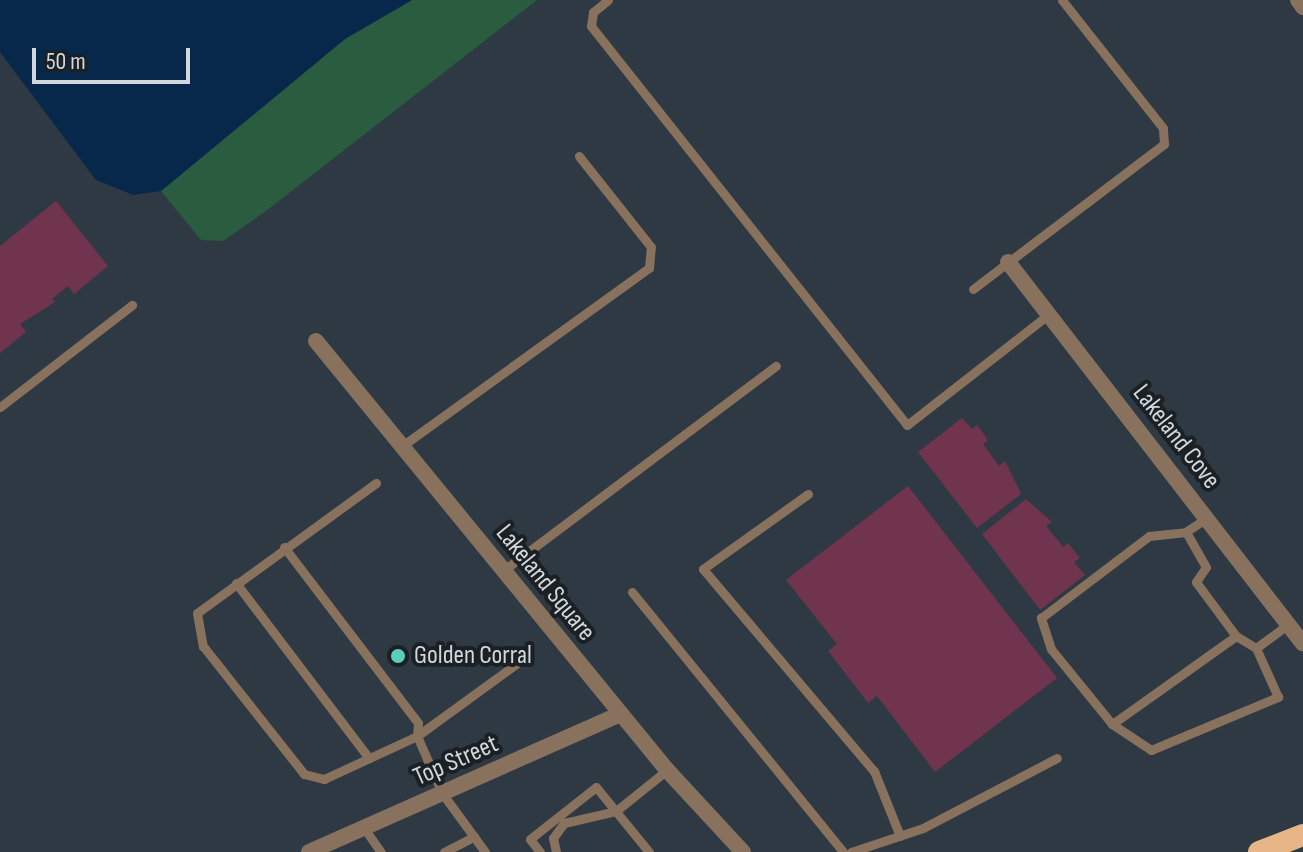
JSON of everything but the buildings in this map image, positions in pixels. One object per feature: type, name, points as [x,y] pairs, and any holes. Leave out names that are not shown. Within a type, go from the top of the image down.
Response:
[{"type":"highway","points":[[1259,852],[1303,835]]},
{"type":"street","points":[[1298,0],[1303,7]]},
{"type":"street","name":"Lakeland Cove","points":[[1008,262],[1303,643]]},
{"type":"street","name":"Lakeland Square","points":[[316,341],[667,770],[743,852]]},
{"type":"street","name":"Top Street","points":[[309,852],[621,714]]},
{"type":"lane","points":[[608,0],[593,12],[591,26],[907,425],[1049,314]]},
{"type":"lane","points":[[973,289],[1164,144],[1163,128],[1062,0]]},
{"type":"lane","points":[[402,446],[607,304],[649,268],[651,247],[579,156]]},
{"type":"lane","points":[[0,407],[132,305]]},
{"type":"lane","points":[[504,570],[776,366]]},
{"type":"lane","points":[[376,483],[197,613],[203,646],[304,774],[324,779],[417,736],[519,662]]},
{"type":"lane","points":[[808,494],[703,569],[874,771],[900,836]]},
{"type":"lane","points":[[1186,532],[1206,567],[1196,582],[1236,636],[1256,648],[1278,697],[1151,750],[1112,724],[1051,649],[1041,618],[1149,536],[1186,532],[1208,517]]},
{"type":"lane","points":[[284,547],[378,665],[418,723],[417,736],[442,793],[485,852]]},
{"type":"lane","points":[[236,583],[369,758]]},
{"type":"lane","points":[[632,592],[843,852]]},
{"type":"lane","points":[[1256,648],[1290,623]]},
{"type":"lane","points":[[1112,724],[1236,636]]},
{"type":"lane","points":[[851,852],[900,836],[1057,758]]},
{"type":"lane","points":[[556,852],[553,838],[564,823],[616,811],[667,770]]},
{"type":"lane","points":[[540,852],[530,839],[596,787],[649,852]]},
{"type":"lane","points":[[364,828],[381,852]]},
{"type":"lane","points":[[444,852],[474,837]]},
{"type":"green space","points":[[412,0],[537,0],[266,211],[223,241],[201,240],[161,191],[345,39]]},
{"type":"water","points":[[0,0],[412,0],[345,39],[161,191],[133,195],[96,180],[0,52]]},
{"type":"place","name":"Golden Corral","points":[[398,656]]}]
